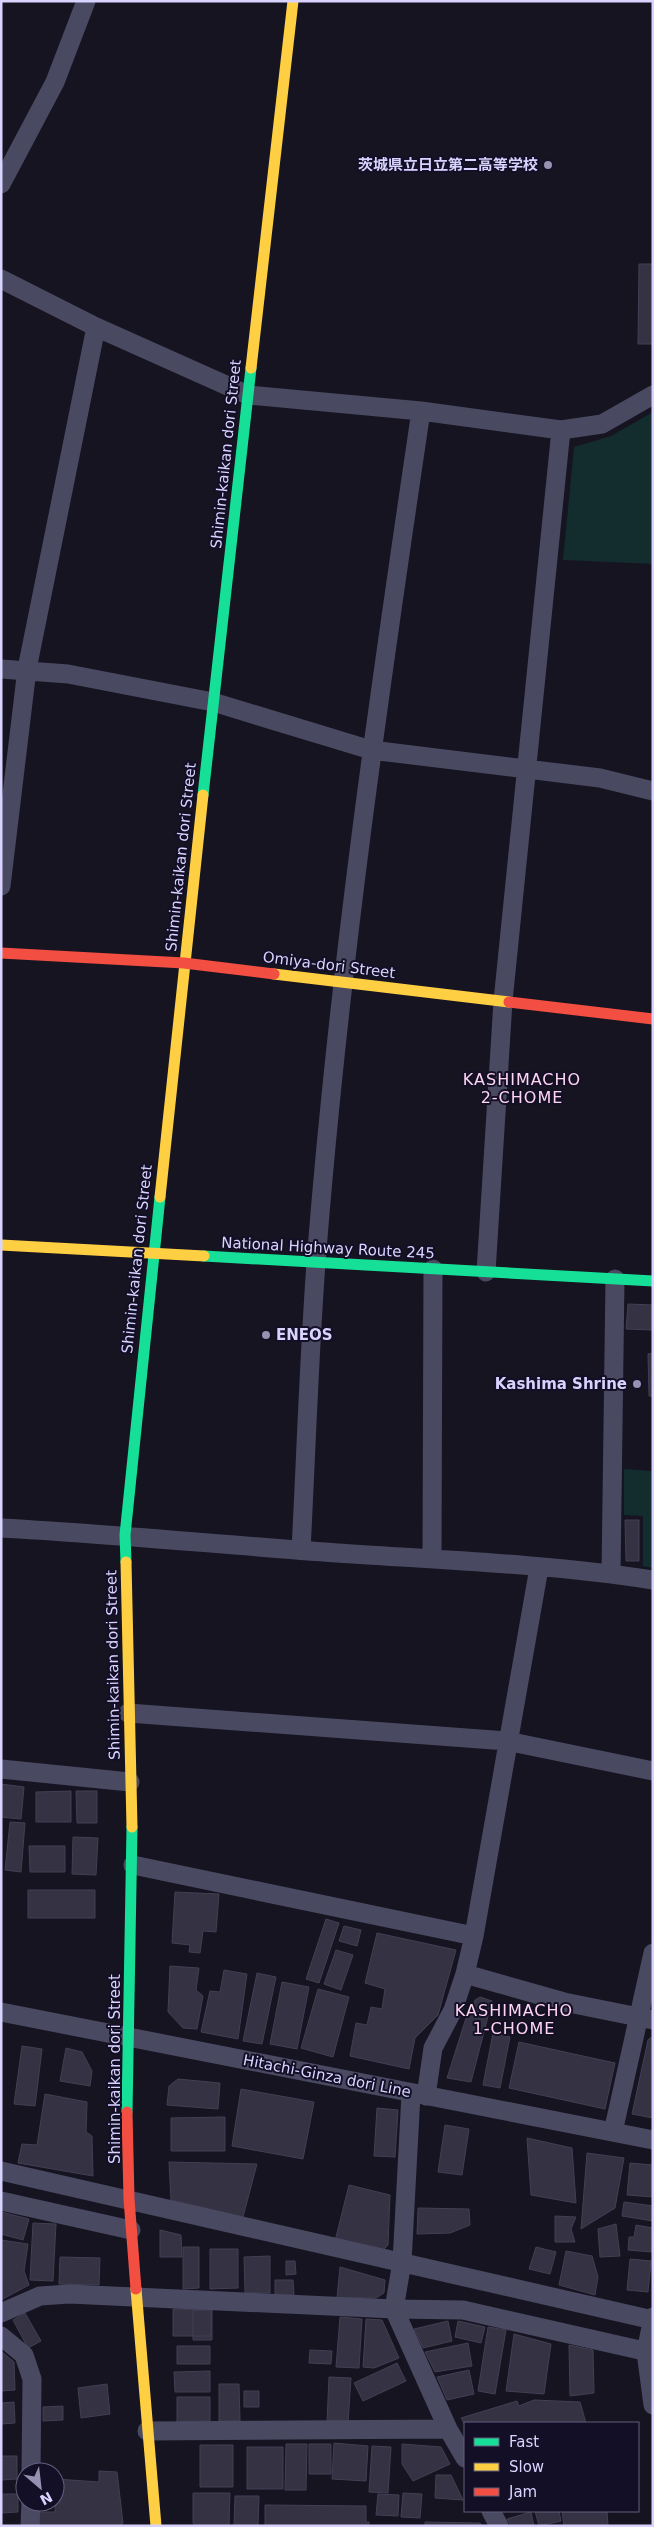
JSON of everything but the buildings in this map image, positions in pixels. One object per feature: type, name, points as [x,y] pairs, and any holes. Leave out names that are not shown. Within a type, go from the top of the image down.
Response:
[{"type":"main road","name":"Shimin-kaikan dori Street","points":[[156,2526],[129,2199],[128,2036],[133,1865],[125,1535],[152,1254],[293,1]]},
{"type":"main road","name":"Omiya-dori Street","points":[[1,953],[184,963],[653,1019]]},
{"type":"main road","name":"National Highway Route 245","points":[[1,1246],[653,1281]]},
{"type":"street","points":[[1,184],[55,82],[86,1]]},
{"type":"street","points":[[1,279],[96,327],[248,395],[421,411],[560,430],[602,424],[653,395]]},
{"type":"street","points":[[1,886],[27,669],[96,327]]},
{"type":"street","points":[[301,1550],[316,1263],[344,982],[371,750],[421,411]]},
{"type":"street","points":[[486,1272],[503,1001],[560,430]]},
{"type":"street","points":[[1,669],[27,669],[102,679],[213,702],[371,750],[600,778],[653,791]]},
{"type":"street","points":[[432,1269],[432,1559]]},
{"type":"street","points":[[611,1574],[615,1279]]},
{"type":"street","points":[[1,1528],[125,1535],[432,1559],[611,1574],[653,1580]]},
{"type":"street","points":[[464,2456],[448,2429],[394,2309],[402,2262],[419,2095],[433,2048],[453,2010],[466,1974],[539,1568]]},
{"type":"street","points":[[128,1713],[507,1741],[653,1771]]},
{"type":"street","points":[[1,1770],[130,1782]]},
{"type":"street","points":[[133,1865],[474,1936]]},
{"type":"street","points":[[614,2132],[646,2019],[653,1953]]},
{"type":"street","points":[[466,1974],[564,2002],[646,2019]]},
{"type":"street","name":"Hitachi-Ginza dori Line","points":[[1,2012],[653,2140]]},
{"type":"street","points":[[1,2171],[653,2319],[650,2352],[653,2405]]},
{"type":"street","points":[[1,2201],[131,2230]]},
{"type":"street","points":[[1,2313],[40,2296],[69,2294],[137,2299],[463,2310],[650,2352]]},
{"type":"street","points":[[1,2336],[24,2356],[32,2379],[31,2462]]},
{"type":"street","points":[[148,2431],[448,2429]]},
{"type":"street","points":[[30,2526],[31,2512]]},
{"type":"street","points":[[492,2512],[499,2526]]},
{"type":"green space","points":[[653,412],[653,564],[563,560],[574,447],[611,436]]},
{"type":"green space","points":[[624,1469],[652,1471],[653,1568],[643,1566],[643,1516],[624,1515]]},
{"type":"traffic: fast","points":[[203,795],[251,368]]},
{"type":"traffic: fast","points":[[126,1562],[125,1535],[160,1197]]},
{"type":"traffic: fast","points":[[204,1256],[653,1281]]},
{"type":"traffic: fast","points":[[127,2112],[132,1827]]},
{"type":"traffic: slow","points":[[251,368],[293,1]]},
{"type":"traffic: slow","points":[[160,1197],[203,795]]},
{"type":"traffic: slow","points":[[274,974],[509,1002]]},
{"type":"traffic: slow","points":[[1,1245],[204,1256]]},
{"type":"traffic: slow","points":[[126,1562],[132,1827]]},
{"type":"traffic: slow","points":[[136,2289],[156,2526]]},
{"type":"traffic: jam","points":[[1,953],[184,963],[274,974]]},
{"type":"traffic: jam","points":[[509,1002],[653,1019]]},
{"type":"traffic: jam","points":[[127,2112],[129,2199],[136,2289]]},
{"type":"place","name":"茨城県立日立第二高等学校","points":[[548,165]]},
{"type":"place","name":"ENEOS","points":[[266,1335]]},
{"type":"place","name":"Kashima Shrine","points":[[637,1384]]},
{"type":"district","name":"KASHIMACHO 2-CHOME","points":[[522,1088]]},
{"type":"district","name":"KASHIMACHO 1-CHOME","points":[[514,2019]]}]
